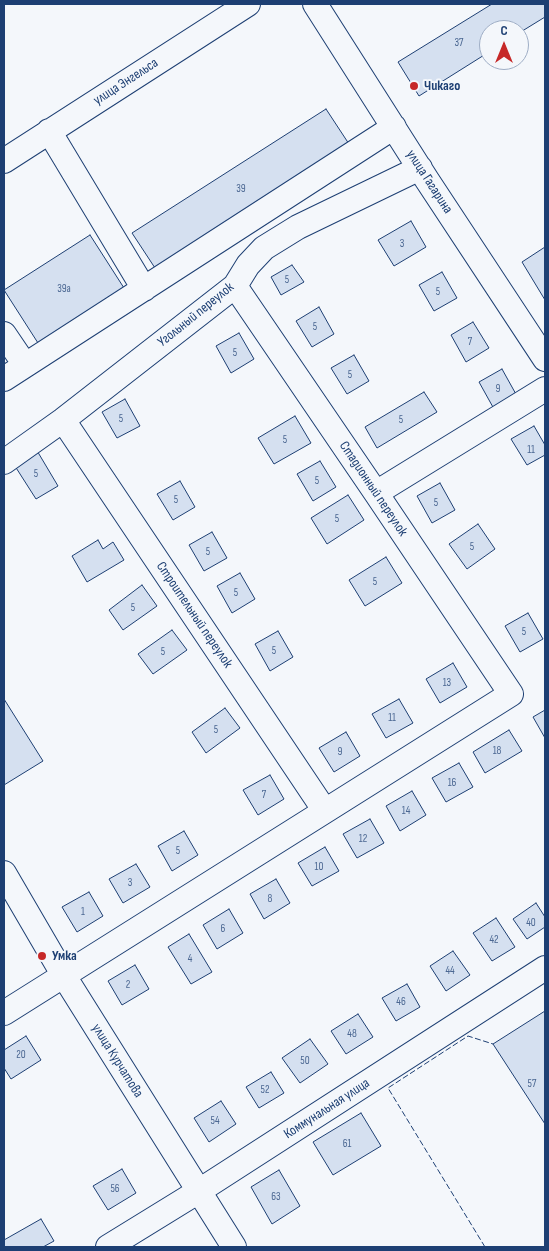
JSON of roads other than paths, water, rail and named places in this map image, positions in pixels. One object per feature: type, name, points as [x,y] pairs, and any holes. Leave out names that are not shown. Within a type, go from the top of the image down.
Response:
[{"type":"street","name":"улица Энгельса","points":[[4,161],[248,4]]},
{"type":"street","name":"улица Гагарина","points":[[316,4],[545,360]]},
{"type":"street","points":[[4,379],[394,127]]},
{"type":"street","points":[[49,132],[144,289]]},
{"type":"street","name":"Угольный переулок","points":[[4,462],[63,420],[235,286],[248,265],[264,248],[298,228],[420,168]]},
{"type":"street","name":"Стадионный переулок","points":[[235,286],[510,694],[325,811]]},
{"type":"street","points":[[4,334],[25,365]]},
{"type":"street","points":[[376,493],[545,389]]},
{"type":"street","name":"Строительный переулок","points":[[63,420],[325,811]]},
{"type":"street","points":[[4,1013],[325,811]]},
{"type":"street","name":"улица Курчатова","points":[[4,873],[64,976],[234,1247]]},
{"type":"street","name":"Коммунальная улица","points":[[108,1247],[199,1191],[545,968]]},
{"type":"place","name":"Чикаго","points":[[414,86]]},
{"type":"place","name":"Умка","points":[[42,956]]}]
